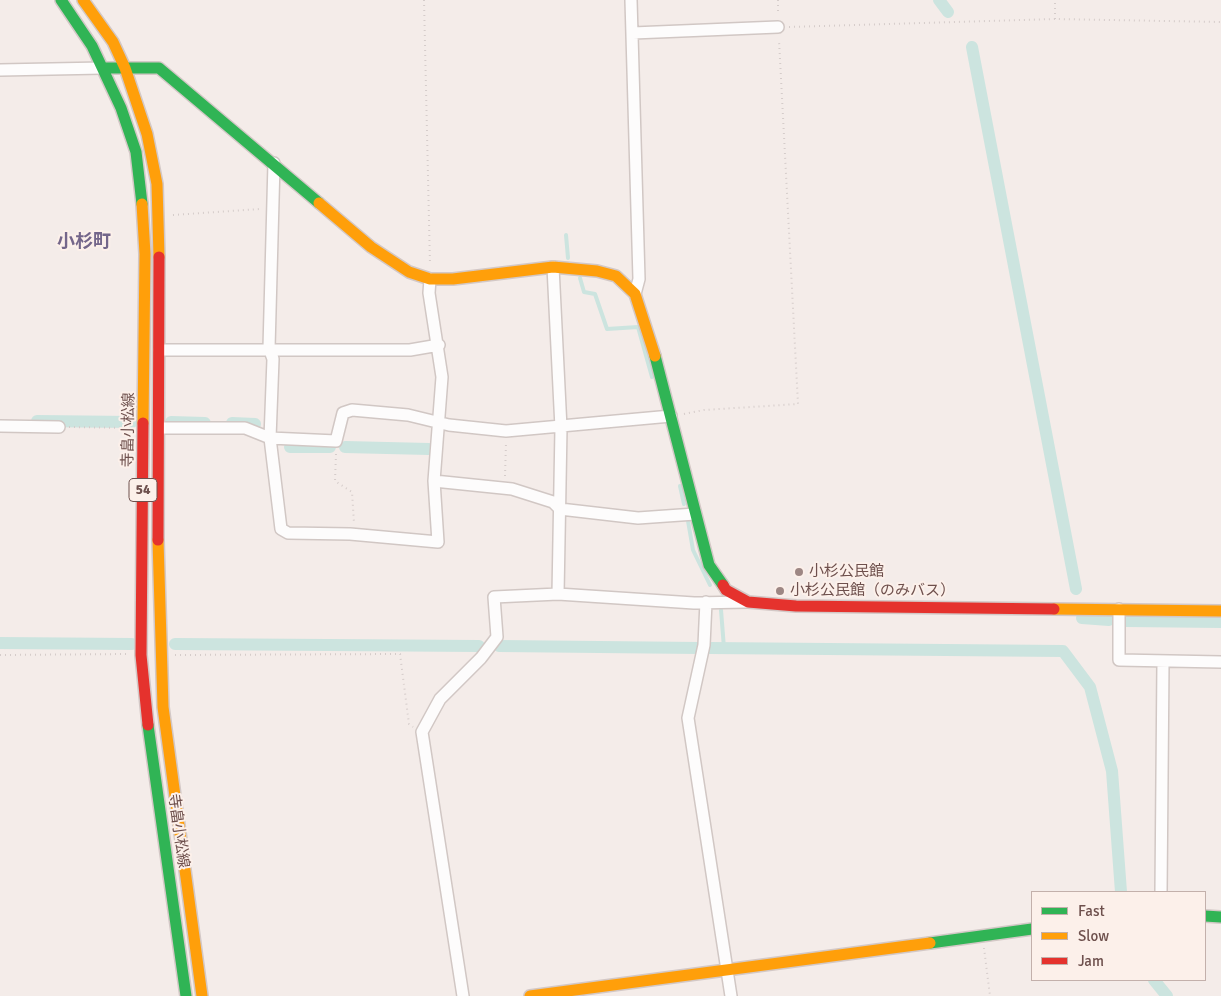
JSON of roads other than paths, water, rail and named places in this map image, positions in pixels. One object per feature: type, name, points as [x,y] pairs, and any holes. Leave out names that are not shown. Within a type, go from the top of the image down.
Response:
[{"type":"main road","name":"寺畠小松線","points":[[61,0],[92,46],[104,68],[127,122],[136,152],[141,186],[145,254],[141,654],[151,751],[186,996]]},
{"type":"main road","name":"寺畠小松線","points":[[84,0],[113,42],[125,68],[154,160],[159,216],[158,538],[160,655],[165,717],[202,996]]},
{"type":"main road","points":[[104,68],[159,68],[274,163],[371,247],[409,272],[430,279],[453,279],[553,267],[598,271],[616,276],[635,294],[648,330],[672,416],[709,565],[726,590],[748,602],[796,606],[1221,611]]},
{"type":"main road","points":[[1206,916],[1221,917]]},
{"type":"main road","points":[[530,996],[1031,929]]},
{"type":"street","points":[[631,0],[639,279],[635,294]]},
{"type":"street","points":[[633,33],[778,27]]},
{"type":"street","points":[[0,70],[104,68]]},
{"type":"street","points":[[274,163],[269,348],[273,359],[270,438],[281,529],[288,533],[354,535],[438,542],[434,481],[442,377],[439,345],[429,293],[430,279]]},
{"type":"street","points":[[553,267],[561,428],[558,594]]},
{"type":"street","points":[[160,350],[269,348],[410,350],[439,345]]},
{"type":"street","points":[[159,428],[245,428],[270,438],[336,441],[343,414],[352,410],[408,415],[440,421],[449,425],[506,431],[561,428],[672,416]]},
{"type":"street","points":[[0,426],[59,427]]},
{"type":"street","points":[[434,481],[505,489],[553,502],[560,509],[638,518],[695,514]]},
{"type":"street","points":[[463,996],[422,732],[440,698],[481,658],[497,637],[494,597],[558,594],[706,602],[748,602]]},
{"type":"street","points":[[706,602],[704,644],[688,718],[731,996]]},
{"type":"street","points":[[1119,609],[1119,660],[1221,662]]},
{"type":"street","points":[[1161,891],[1163,662]]},
{"type":"waterway","points":[[939,0],[948,12]]},
{"type":"waterway","points":[[972,47],[1076,589]]},
{"type":"waterway","points":[[566,235],[568,258]]},
{"type":"waterway","points":[[580,278],[584,292],[595,294],[607,329],[638,327],[652,377]]},
{"type":"waterway","points":[[37,421],[132,422]]},
{"type":"waterway","points":[[171,422],[205,423]]},
{"type":"waterway","points":[[232,423],[255,424]]},
{"type":"waterway","points":[[290,447],[330,447]]},
{"type":"waterway","points":[[345,447],[429,449]]},
{"type":"waterway","points":[[680,486],[684,504]]},
{"type":"waterway","points":[[688,521],[693,550],[710,585]]},
{"type":"waterway","points":[[721,610],[724,648]]},
{"type":"waterway","points":[[1082,618],[1109,620]]},
{"type":"waterway","points":[[1126,621],[1221,622]]},
{"type":"waterway","points":[[0,643],[132,644]]},
{"type":"waterway","points":[[175,644],[479,646]]},
{"type":"waterway","points":[[499,646],[699,648]]},
{"type":"waterway","points":[[710,648],[1063,651],[1090,687],[1112,771],[1121,891]]},
{"type":"waterway","points":[[1155,981],[1167,996]]},
{"type":"place","name":"小杉公民館","points":[[799,572]]},
{"type":"place","name":"小杉公民館（のみバス）","points":[[780,591]]},
{"type":"district","name":"小杉町","points":[[84,242]]}]
